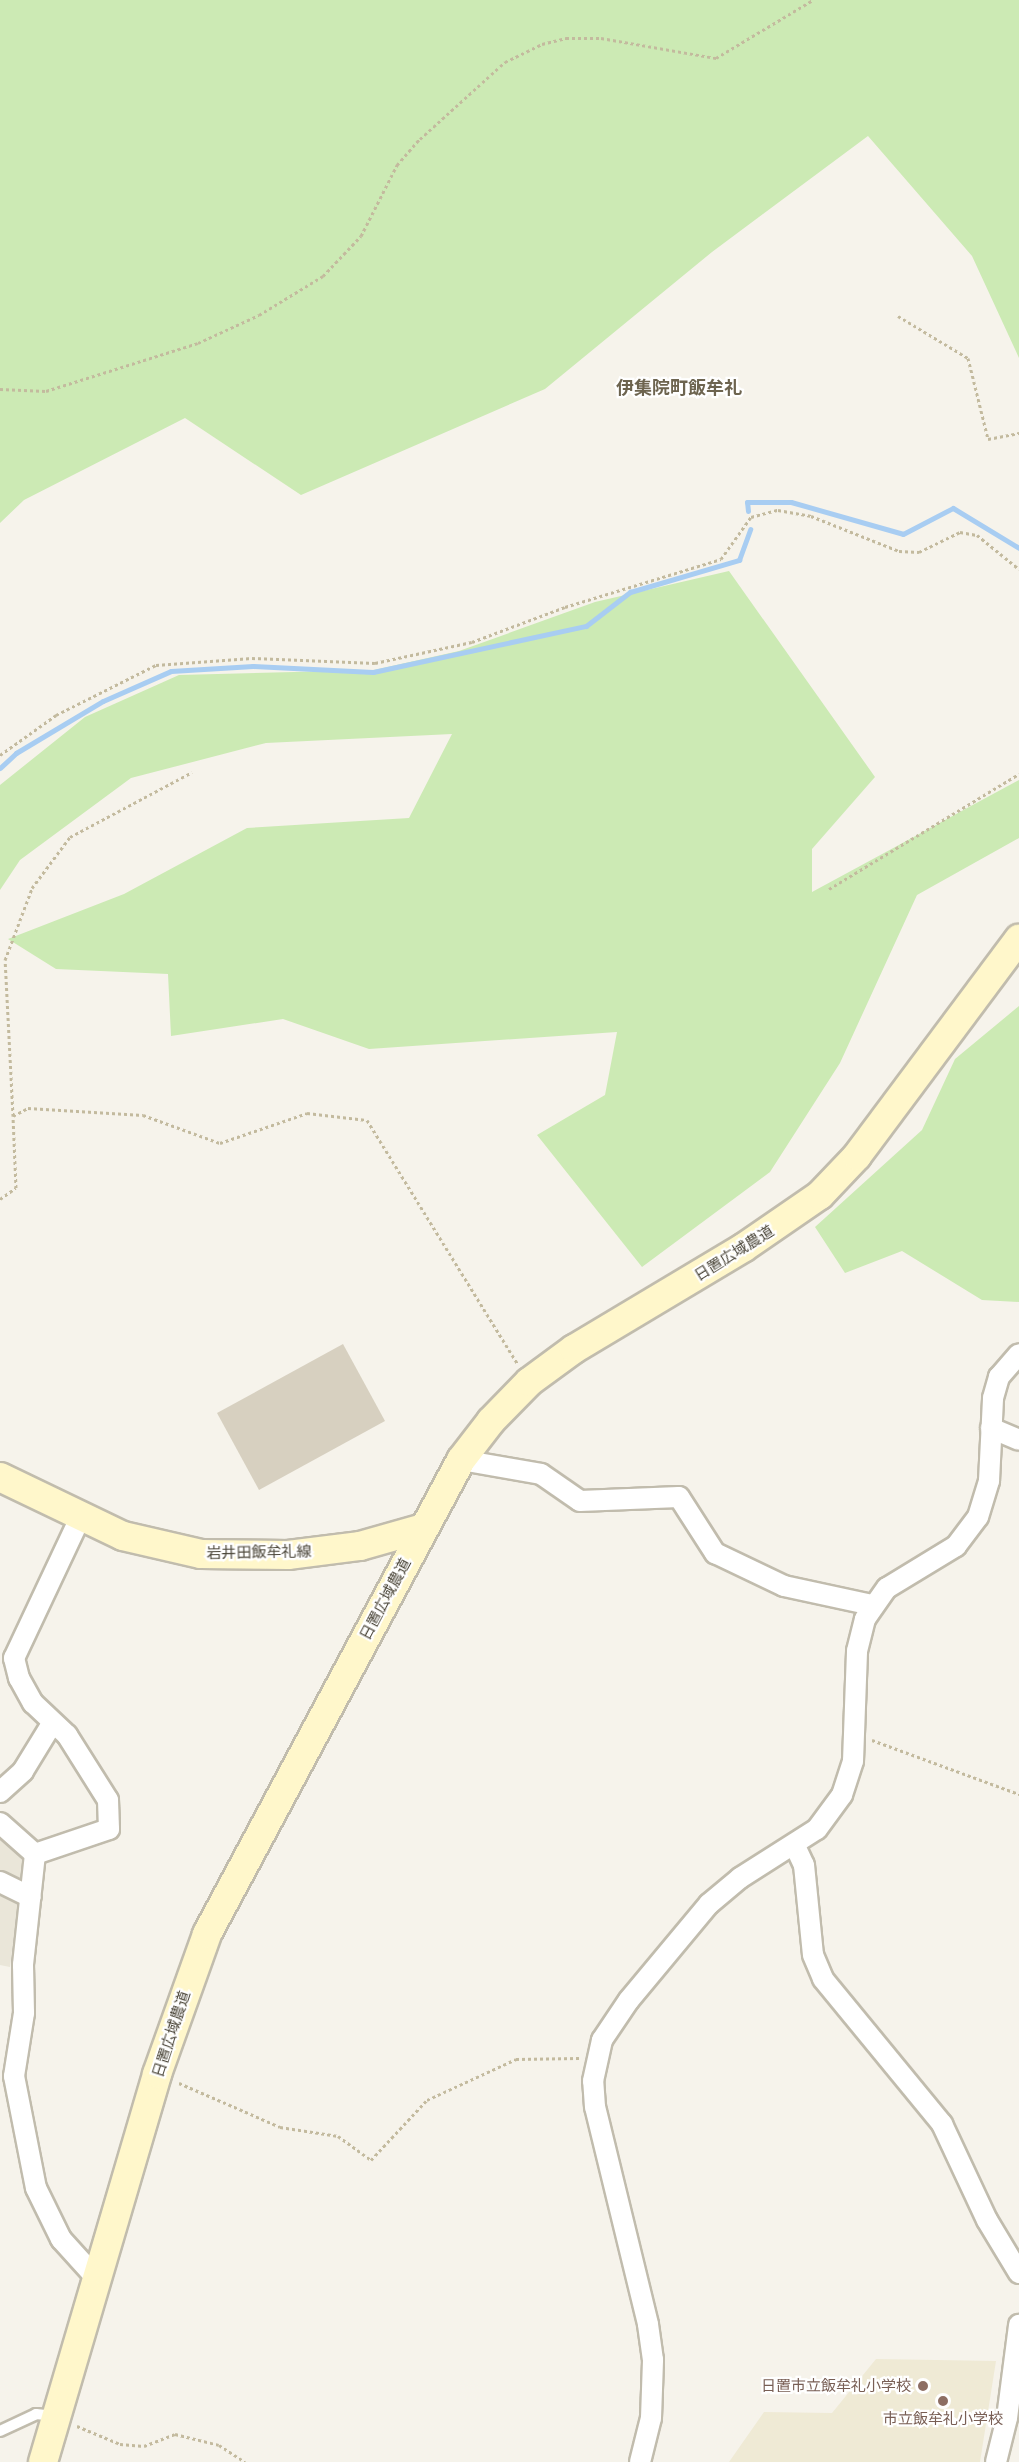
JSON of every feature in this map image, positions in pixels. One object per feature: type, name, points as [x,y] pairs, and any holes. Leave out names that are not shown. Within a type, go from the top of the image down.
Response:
[{"type":"street","name":"日置広域農道","points":[[43,2462],[157,2074],[207,1934],[423,1527],[461,1460],[491,1421],[529,1382],[574,1349],[743,1248],[820,1194],[857,1156],[1019,939]]},
{"type":"street","points":[[640,2462],[651,2418],[653,2361],[648,2324],[595,2107],[596,2058],[611,2024],[709,1904],[740,1878],[795,1846],[817,1829],[842,1795],[853,1761],[857,1651],[860,1633],[872,1605],[887,1588],[941,1557],[969,1532],[985,1502],[993,1398],[999,1377],[1019,1354]]},
{"type":"street","points":[[991,1428],[1019,1440]]},
{"type":"street","points":[[461,1460],[541,1474],[580,1501],[679,1497],[715,1553],[784,1586],[872,1605]]},
{"type":"street","name":"岩井田飯牟礼線","points":[[0,1477],[80,1518],[123,1536],[201,1554],[248,1556],[360,1546],[423,1527]]},
{"type":"street","points":[[35,1854],[109,1829],[108,1800],[67,1735],[33,1703],[14,1658],[80,1518]]},
{"type":"street","points":[[0,1792],[23,1771],[52,1722]]},
{"type":"street","points":[[0,1823],[35,1854]]},
{"type":"street","points":[[795,1846],[804,1865],[813,1955],[823,1979],[942,2124],[987,2220],[1019,2273]]},
{"type":"street","points":[[35,1854],[23,1965],[24,2013],[14,2076],[36,2188],[62,2239],[98,2280]]},
{"type":"street","points":[[0,1882],[31,1897]]},
{"type":"street","points":[[996,2462],[1007,2418],[1019,2325]]},
{"type":"lane","points":[[0,2431],[36,2414],[55,2416]]},
{"type":"path","points":[[0,389],[46,391],[177,351],[259,315],[322,276],[361,236],[397,165],[420,139],[505,62],[542,44],[566,38],[601,38],[716,58],[813,0]]},
{"type":"path","points":[[898,316],[968,358],[988,439],[1019,433]]},
{"type":"path","points":[[0,755],[56,715],[156,664],[252,658],[375,663],[472,642],[564,608],[721,559],[751,517],[778,510],[811,516],[899,551],[919,552],[960,532],[977,535],[1019,569]]},
{"type":"path","points":[[0,1200],[16,1188],[5,960],[32,888],[70,837],[192,772]]},
{"type":"path","points":[[830,889],[1019,774]]},
{"type":"path","points":[[13,1116],[28,1108],[142,1115],[220,1143],[307,1113],[367,1120],[529,1382]]},
{"type":"path","points":[[855,1740],[872,1740],[1019,1794]]},
{"type":"path","points":[[157,2074],[280,2127],[338,2136],[371,2160],[427,2100],[516,2059],[596,2058]]},
{"type":"path","points":[[55,2416],[120,2444],[144,2446],[176,2434],[219,2445],[246,2462]]},
{"type":"shaded area","points":[[0,1833],[23,1861],[10,1967],[0,1965]]},
{"type":"shaded area","name":"日置市立飯牟礼小学校","points":[[876,2359],[996,2361],[980,2462],[729,2462],[764,2412],[832,2413]]},
{"type":"green space","points":[[0,0],[1019,0],[1019,358],[972,256],[868,136],[712,252],[545,389],[301,495],[185,418],[24,500],[0,523]]},
{"type":"green space","points":[[729,571],[875,777],[812,849],[812,892],[1019,780],[1019,838],[917,895],[840,1063],[770,1172],[642,1267],[537,1135],[605,1095],[617,1032],[369,1049],[283,1019],[171,1036],[168,974],[56,969],[8,939],[124,894],[247,828],[409,818],[452,734],[266,743],[131,778],[20,860],[0,890],[0,785],[85,717],[179,675],[374,670],[459,651],[595,602]]},
{"type":"green space","points":[[1019,1006],[1019,1302],[982,1300],[902,1251],[845,1273],[815,1227],[922,1130],[955,1059]]},
{"type":"building","points":[[343,1344],[385,1421],[259,1490],[217,1413]]},
{"type":"waterway","points":[[748,511],[747,502],[791,502],[903,534],[953,508],[1019,548]]},
{"type":"waterway","points":[[0,768],[16,753],[103,701],[171,671],[253,666],[373,672],[586,626],[630,592],[739,560],[750,529]]},
{"type":"place","name":"日置市立飯牟礼小学校","points":[[923,2386]]},
{"type":"place","name":"市立飯牟礼小学校","points":[[943,2401]]},
{"type":"district","name":"伊集院町飯牟礼","points":[[679,388]]}]
